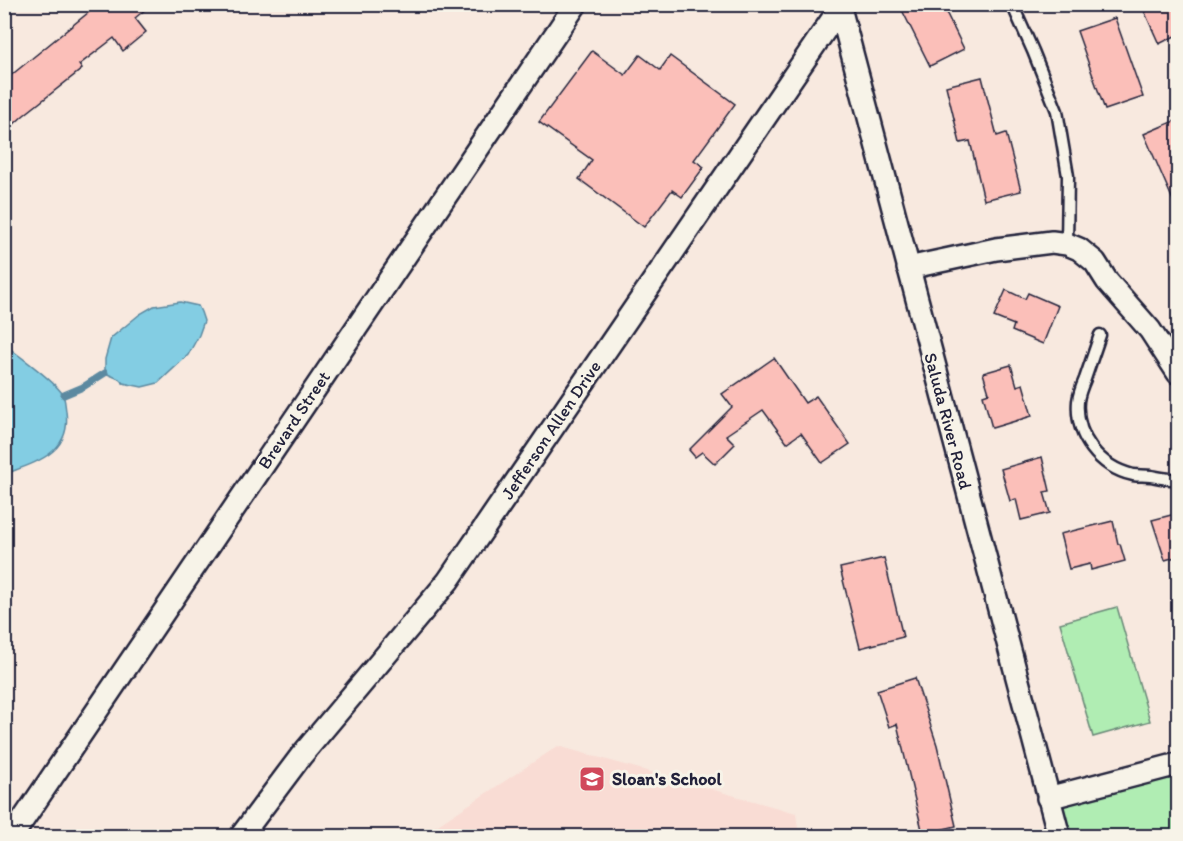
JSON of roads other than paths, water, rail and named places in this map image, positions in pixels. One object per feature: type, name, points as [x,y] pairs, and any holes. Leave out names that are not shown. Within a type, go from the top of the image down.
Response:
[{"type":"street","name":"Brevard Street","points":[[12,837],[576,4]]},
{"type":"street","name":"Saluda River Road","points":[[840,6],[1059,837]]},
{"type":"street","name":"Jefferson Allen Drive","points":[[241,837],[301,756],[448,581],[840,6]]},
{"type":"street","points":[[908,268],[996,249],[1052,242],[1067,244],[1079,249],[1095,262],[1177,367]]},
{"type":"street","points":[[1048,798],[1179,764]]},
{"type":"lane","points":[[1012,4],[1057,111],[1068,176],[1067,244]]},
{"type":"lane","points":[[1100,335],[1078,398],[1081,428],[1089,446],[1101,460],[1114,468],[1134,475],[1169,480],[1179,479]]},
{"type":"water","points":[[180,302],[198,306],[204,321],[188,355],[158,383],[142,387],[123,383],[105,373],[105,359],[111,338],[140,314],[154,306]]},
{"type":"water","points":[[5,346],[44,375],[62,393],[65,401],[66,425],[64,437],[50,454],[5,474]]},
{"type":"waterway","points":[[64,395],[83,387],[105,373]]},
{"type":"place","name":"Sloan's School","points":[[592,779]]}]
